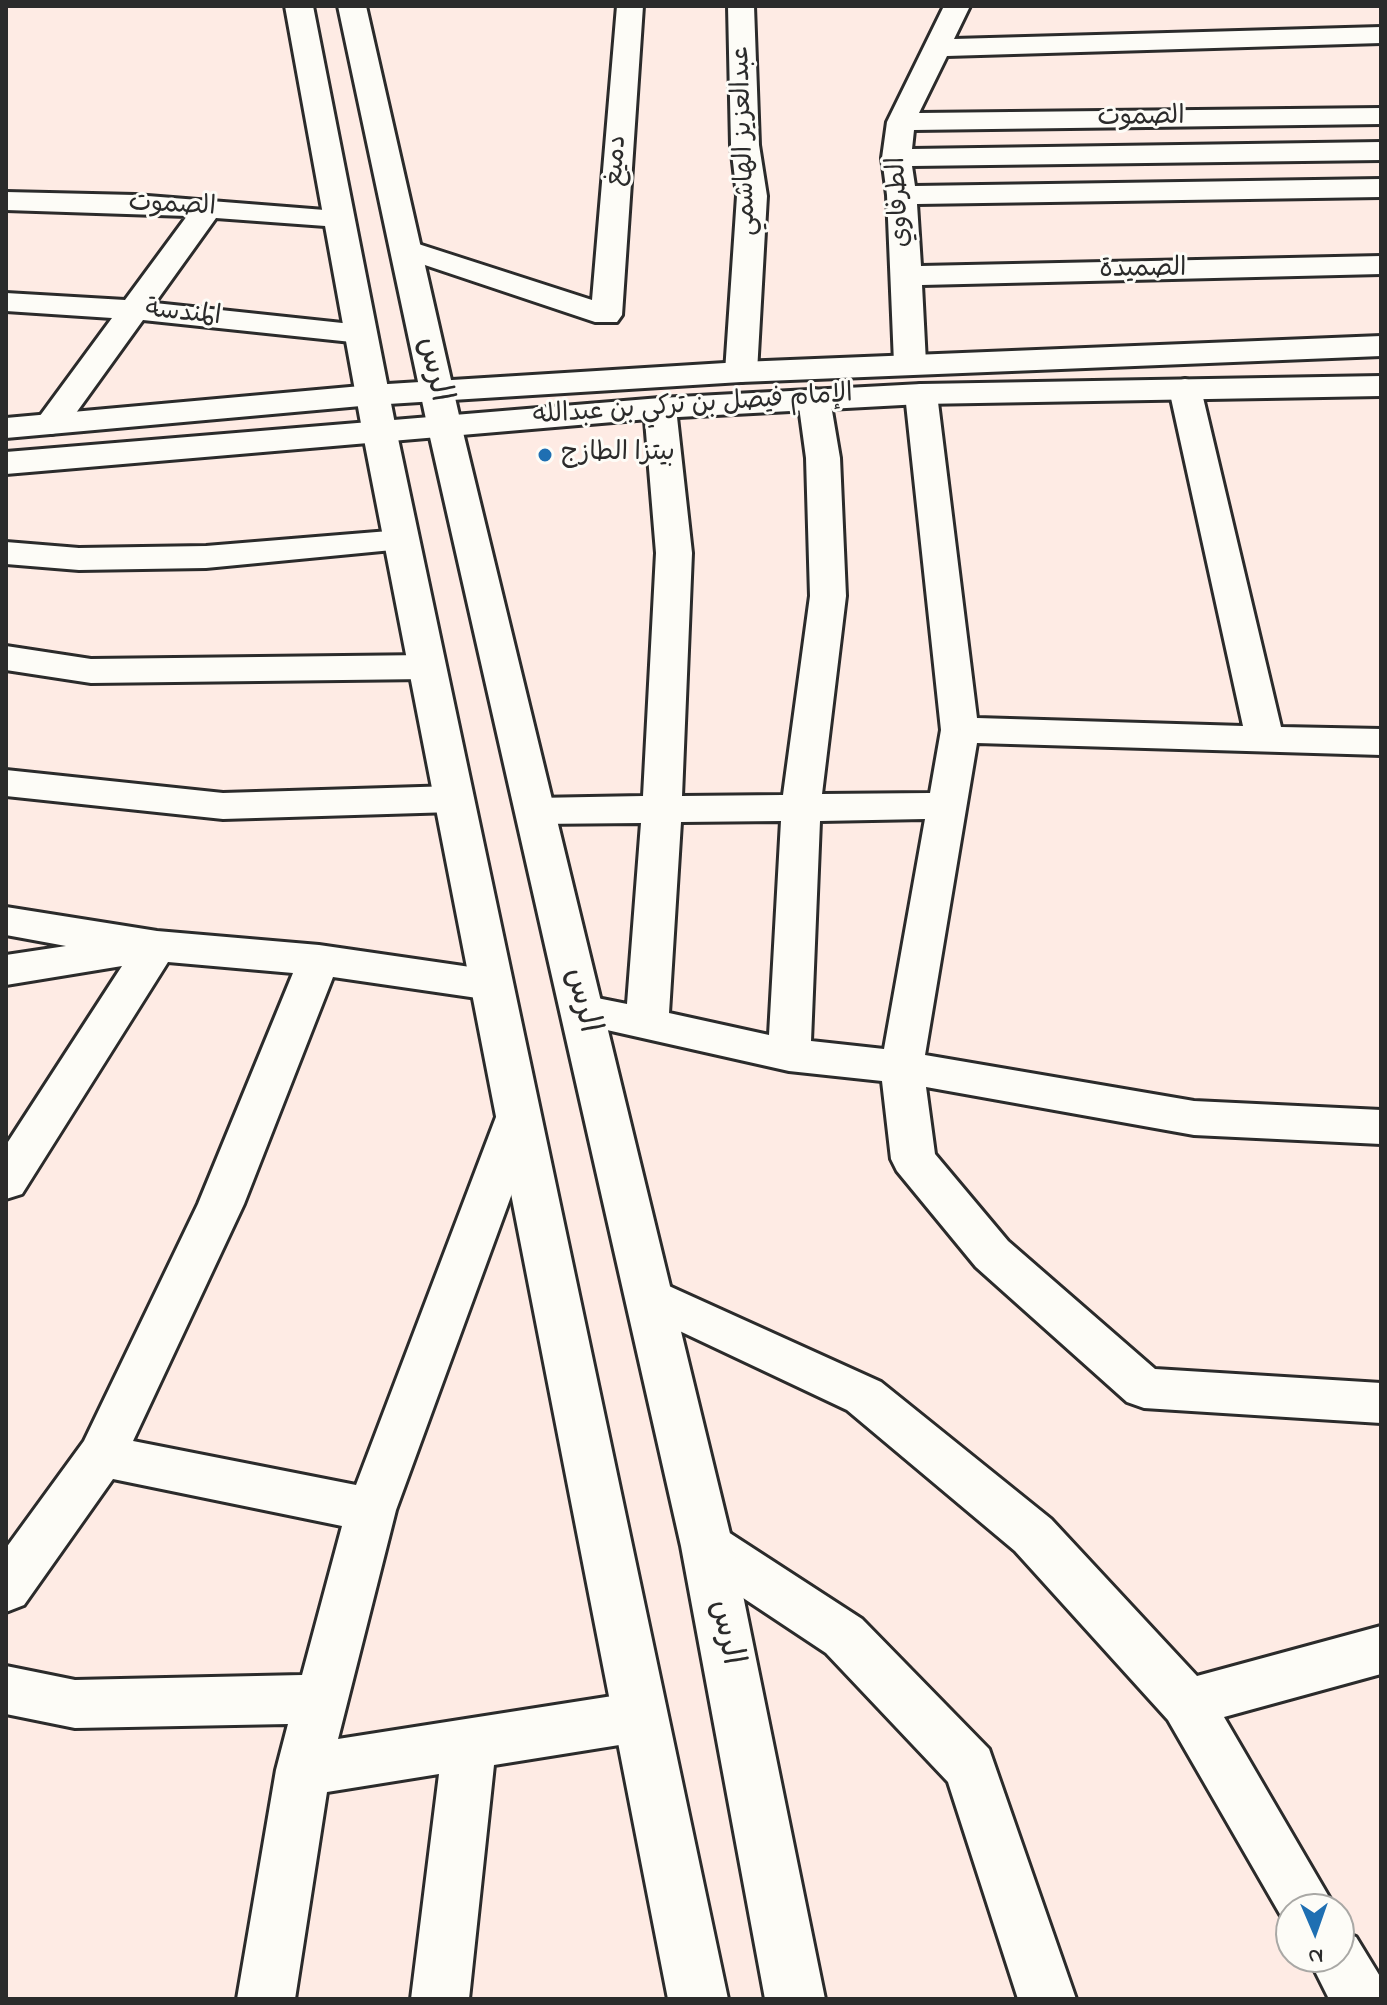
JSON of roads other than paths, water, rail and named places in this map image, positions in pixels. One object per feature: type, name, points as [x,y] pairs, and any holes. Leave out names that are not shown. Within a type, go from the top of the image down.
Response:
[{"type":"street","name":"الرس","points":[[299,6],[375,412],[638,1717],[698,1999]]},
{"type":"street","name":"الرس","points":[[352,6],[440,407],[707,1546],[795,1999]]},
{"type":"street","name":"دميغ","points":[[406,249],[606,315],[630,6]]},
{"type":"street","name":"عبدالعزيز الهاشمي","points":[[741,6],[745,145],[752,196],[741,372]]},
{"type":"street","name":"الطرفاوي","points":[[957,6],[901,122],[896,158],[902,195],[904,276],[960,730],[902,1067],[913,1159],[992,1254],[1144,1388],[1381,1403]]},
{"type":"street","points":[[937,48],[1381,35]]},
{"type":"street","name":"الصموت","points":[[901,122],[1381,116]]},
{"type":"street","points":[[896,158],[1381,151]]},
{"type":"street","points":[[902,195],[1381,188]]},
{"type":"street","name":"الصموت","points":[[6,201],[339,218]]},
{"type":"street","points":[[51,424],[208,209]]},
{"type":"street","name":"الصميدة","points":[[904,276],[1381,265]]},
{"type":"street","name":"المندسة","points":[[6,302],[132,310],[361,334]]},
{"type":"street","name":"الإمام فيصل بن تركي بن عبدالله","points":[[440,407],[660,408],[814,399],[916,378],[1381,346]]},
{"type":"street","name":"الإمام فيصل بن تركي بن عبدالله","points":[[6,428],[375,412],[741,372],[1185,389],[1381,386]]},
{"type":"street","points":[[1185,389],[1265,738]]},
{"type":"street","points":[[789,1055],[801,808],[828,596],[823,458],[814,399]]},
{"type":"street","points":[[647,1024],[662,808],[674,553],[660,408]]},
{"type":"street","name":"الإمام فيصل بن تركي بن عبدالله","points":[[6,463],[375,412]]},
{"type":"street","points":[[6,553],[79,559],[206,557],[401,541]]},
{"type":"street","points":[[6,658],[91,671],[427,667]]},
{"type":"street","points":[[960,730],[1381,742]]},
{"type":"street","points":[[6,783],[223,806],[453,799]]},
{"type":"street","points":[[535,811],[946,806]]},
{"type":"street","points":[[6,921],[157,946],[319,960],[491,985]]},
{"type":"street","points":[[6,970],[157,946]]},
{"type":"street","points":[[6,1182],[157,946]]},
{"type":"street","points":[[13,1566],[102,1456],[221,1204],[319,960]]},
{"type":"street","points":[[582,1010],[789,1055],[902,1067],[1194,1118],[1381,1127]]},
{"type":"street","points":[[266,1999],[303,1770],[371,1510],[518,1117]]},
{"type":"street","points":[[649,1296],[864,1396],[1033,1535],[1187,1703],[1299,1893]]},
{"type":"street","points":[[102,1456],[371,1510]]},
{"type":"street","points":[[707,1546],[844,1636],[970,1767],[1047,1999]]},
{"type":"street","points":[[1187,1703],[1381,1650]]},
{"type":"street","points":[[6,1690],[75,1704],[322,1699]]},
{"type":"street","points":[[303,1770],[638,1717]]},
{"type":"street","points":[[440,1999],[469,1744]]},
{"type":"street","points":[[1346,1973],[1361,1999]]},
{"type":"place","name":"بيتزا الطازج","points":[[545,455]]}]
